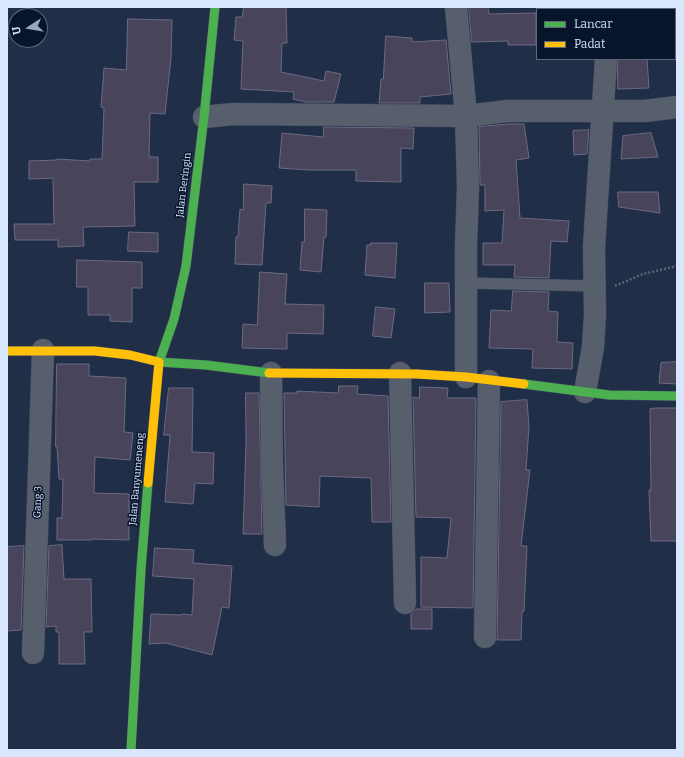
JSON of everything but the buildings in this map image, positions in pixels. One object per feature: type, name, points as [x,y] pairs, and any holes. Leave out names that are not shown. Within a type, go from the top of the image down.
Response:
[{"type":"street","name":"Jalan Beringin","points":[[159,362],[174,319],[184,272],[204,117],[215,7]]},
{"type":"street","points":[[456,7],[466,116],[468,188],[466,246],[466,377]]},
{"type":"street","points":[[585,392],[593,348],[595,315],[603,287],[594,247],[606,60]]},
{"type":"street","points":[[204,117],[233,114],[466,116],[508,111],[645,111],[677,107]]},
{"type":"street","name":"Gang 3","points":[[33,653],[43,350]]},
{"type":"street","points":[[7,351],[95,351],[114,353],[159,362],[271,373],[400,373],[466,377],[609,395],[677,396]]},
{"type":"street","name":"Jalan Banyumeneng","points":[[131,750],[141,569],[153,414],[159,362]]},
{"type":"street","points":[[271,373],[275,545]]},
{"type":"street","points":[[400,373],[405,603]]},
{"type":"street","points":[[485,637],[489,381]]},
{"type":"lane","points":[[467,283],[603,287]]},
{"type":"path","points":[[603,287],[643,274],[677,266]]},
{"type":"traffic: fast","points":[[215,7],[204,117],[186,266],[174,319],[159,362],[206,365],[269,373]]},
{"type":"traffic: fast","points":[[524,384],[609,395],[677,396]]},
{"type":"traffic: fast","points":[[131,750],[141,569],[148,483]]},
{"type":"traffic: slow","points":[[7,351],[95,351],[130,355],[159,362],[148,483]]},
{"type":"traffic: slow","points":[[269,373],[417,374],[466,377],[524,384]]}]
